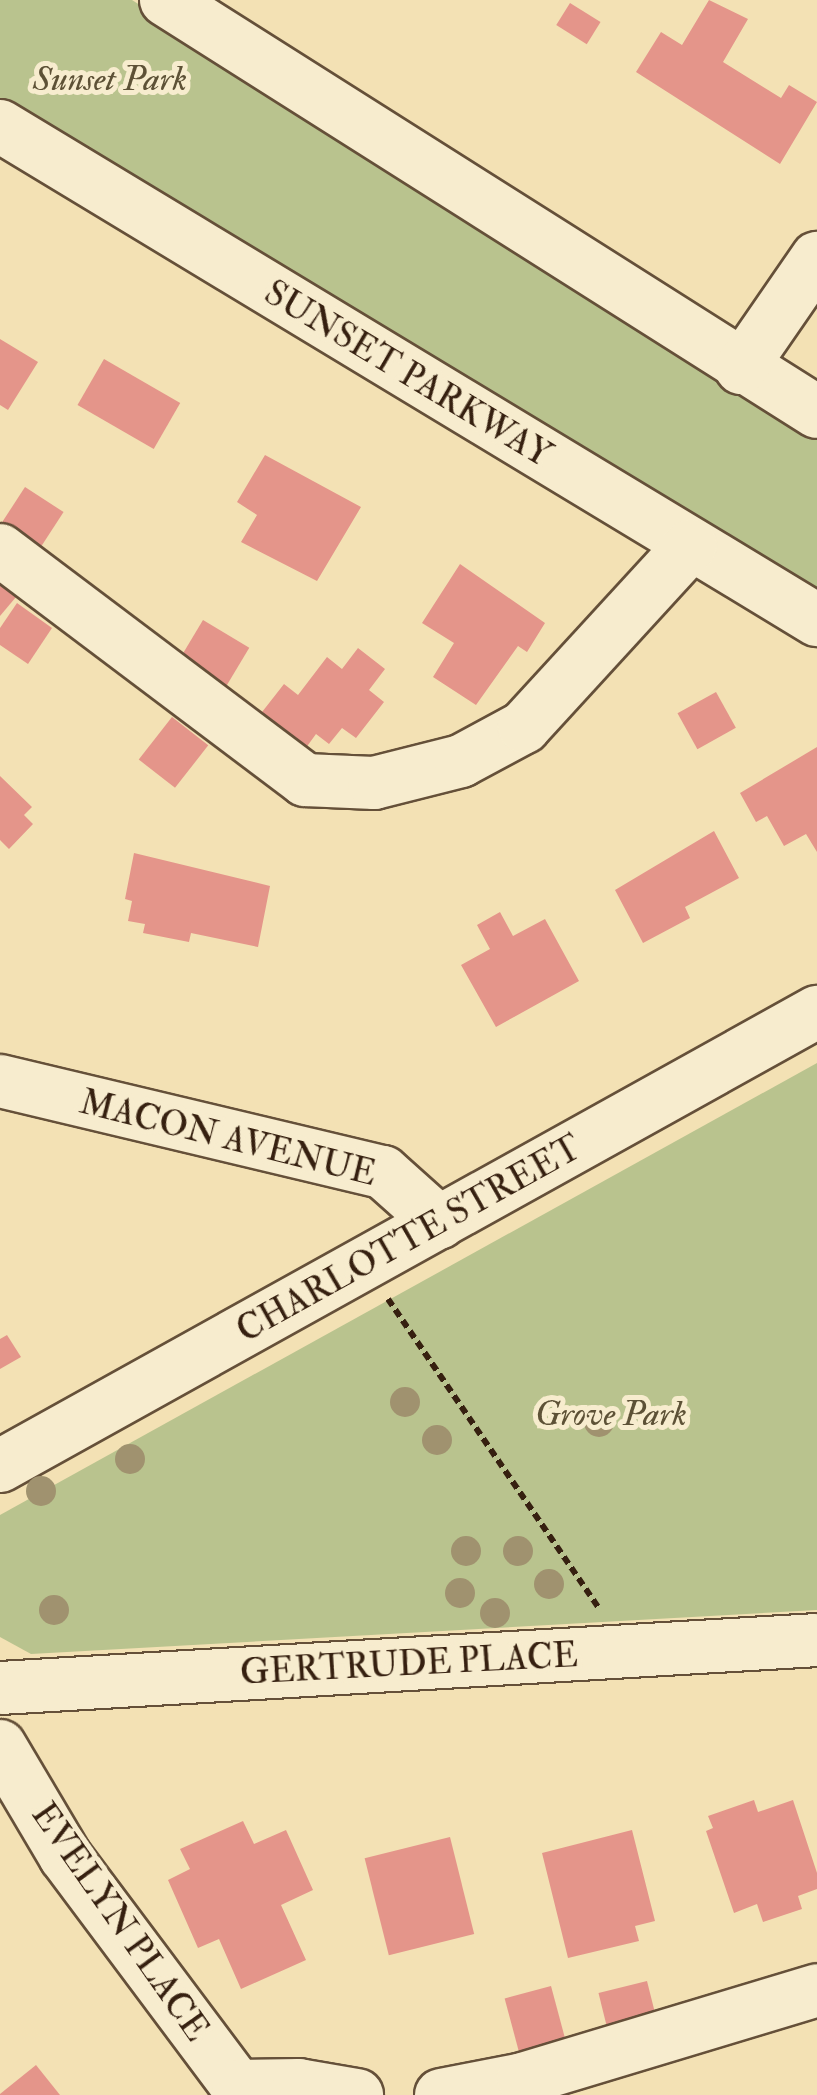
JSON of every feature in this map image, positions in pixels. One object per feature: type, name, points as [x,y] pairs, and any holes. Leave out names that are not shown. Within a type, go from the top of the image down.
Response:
[{"type":"street","points":[[166,0],[741,368],[817,412]]},
{"type":"street","name":"SUNSET PARKWAY","points":[[0,126],[817,620]]},
{"type":"street","points":[[741,368],[817,258]]},
{"type":"street","points":[[0,550],[305,780],[374,783],[460,761],[524,727],[691,544]]},
{"type":"street","name":"CHARLOTTE STREET","points":[[0,1466],[817,1012]]},
{"type":"street","name":"MACON AVENUE","points":[[0,1081],[383,1172],[440,1223]]},
{"type":"street","name":"GERTRUDE PLACE","points":[[0,1688],[817,1640]]},
{"type":"street","name":"EVELYN PLACE","points":[[0,1746],[65,1856],[241,2091]]},
{"type":"street","points":[[440,2095],[524,2079],[817,1990]]},
{"type":"street","points":[[241,2091],[299,2084],[358,2095]]},
{"type":"path","points":[[365,1266],[628,1652]]},
{"type":"green space","name":"Sunset Park","points":[[0,0],[132,0],[817,438],[817,589],[0,104]]},
{"type":"green space","name":"Grove Park","points":[[817,1063],[817,1610],[31,1654],[0,1637],[0,1515]]},
{"type":"building","points":[[709,0],[748,19],[723,62],[781,98],[789,85],[817,102],[780,164],[636,72],[661,32],[682,45]]},
{"type":"building","points":[[570,3],[601,22],[587,44],[556,25]]},
{"type":"building","points":[[0,339],[38,362],[8,410],[0,405]]},
{"type":"building","points":[[104,359],[180,403],[154,449],[78,405]]},
{"type":"building","points":[[265,455],[361,507],[317,581],[241,542],[257,515],[237,502]]},
{"type":"building","points":[[25,487],[64,512],[40,548],[2,523]]},
{"type":"building","points":[[460,564],[545,623],[527,652],[518,646],[476,705],[433,677],[454,643],[422,623]]},
{"type":"building","points":[[0,584],[16,597],[0,616]]},
{"type":"building","points":[[17,603],[52,628],[28,664],[0,645],[0,628]]},
{"type":"building","points":[[203,620],[249,648],[226,687],[179,659]]},
{"type":"building","points":[[358,648],[385,669],[369,690],[384,702],[356,738],[342,728],[329,744],[316,734],[300,756],[255,721],[284,684],[298,695],[327,657],[342,669]]},
{"type":"building","points":[[716,692],[736,728],[697,749],[678,713]]},
{"type":"building","points":[[172,717],[208,745],[175,788],[139,760]]},
{"type":"building","points":[[817,747],[817,852],[806,834],[784,846],[767,816],[756,822],[740,793]]},
{"type":"building","points":[[0,776],[32,807],[24,815],[33,824],[9,849],[0,840]]},
{"type":"building","points":[[714,831],[739,878],[685,907],[690,918],[643,943],[615,890]]},
{"type":"building","points":[[134,853],[270,886],[258,947],[191,933],[189,942],[143,933],[145,924],[128,921],[132,901],[125,899]]},
{"type":"building","points":[[500,912],[513,936],[545,919],[579,981],[496,1027],[461,965],[490,949],[477,925]]},
{"type":"building","points":[[7,1335],[21,1357],[0,1369],[0,1339]]},
{"type":"building","points":[[754,1800],[758,1812],[793,1800],[817,1873],[817,1889],[798,1896],[802,1909],[763,1922],[757,1904],[734,1913],[706,1831],[713,1828],[708,1816]]},
{"type":"building","points":[[243,1821],[254,1844],[286,1830],[313,1890],[281,1905],[306,1960],[241,1989],[219,1939],[198,1948],[168,1880],[190,1869],[180,1849]]},
{"type":"building","points":[[632,1830],[655,1921],[635,1926],[639,1941],[568,1958],[542,1853]]},
{"type":"building","points":[[450,1837],[474,1934],[389,1955],[365,1858]]},
{"type":"building","points":[[647,1981],[656,2018],[608,2030],[598,1993]]},
{"type":"building","points":[[551,1986],[567,2044],[520,2056],[505,1998]]},
{"type":"building","points":[[36,2065],[60,2095],[0,2095],[0,2094]]}]
